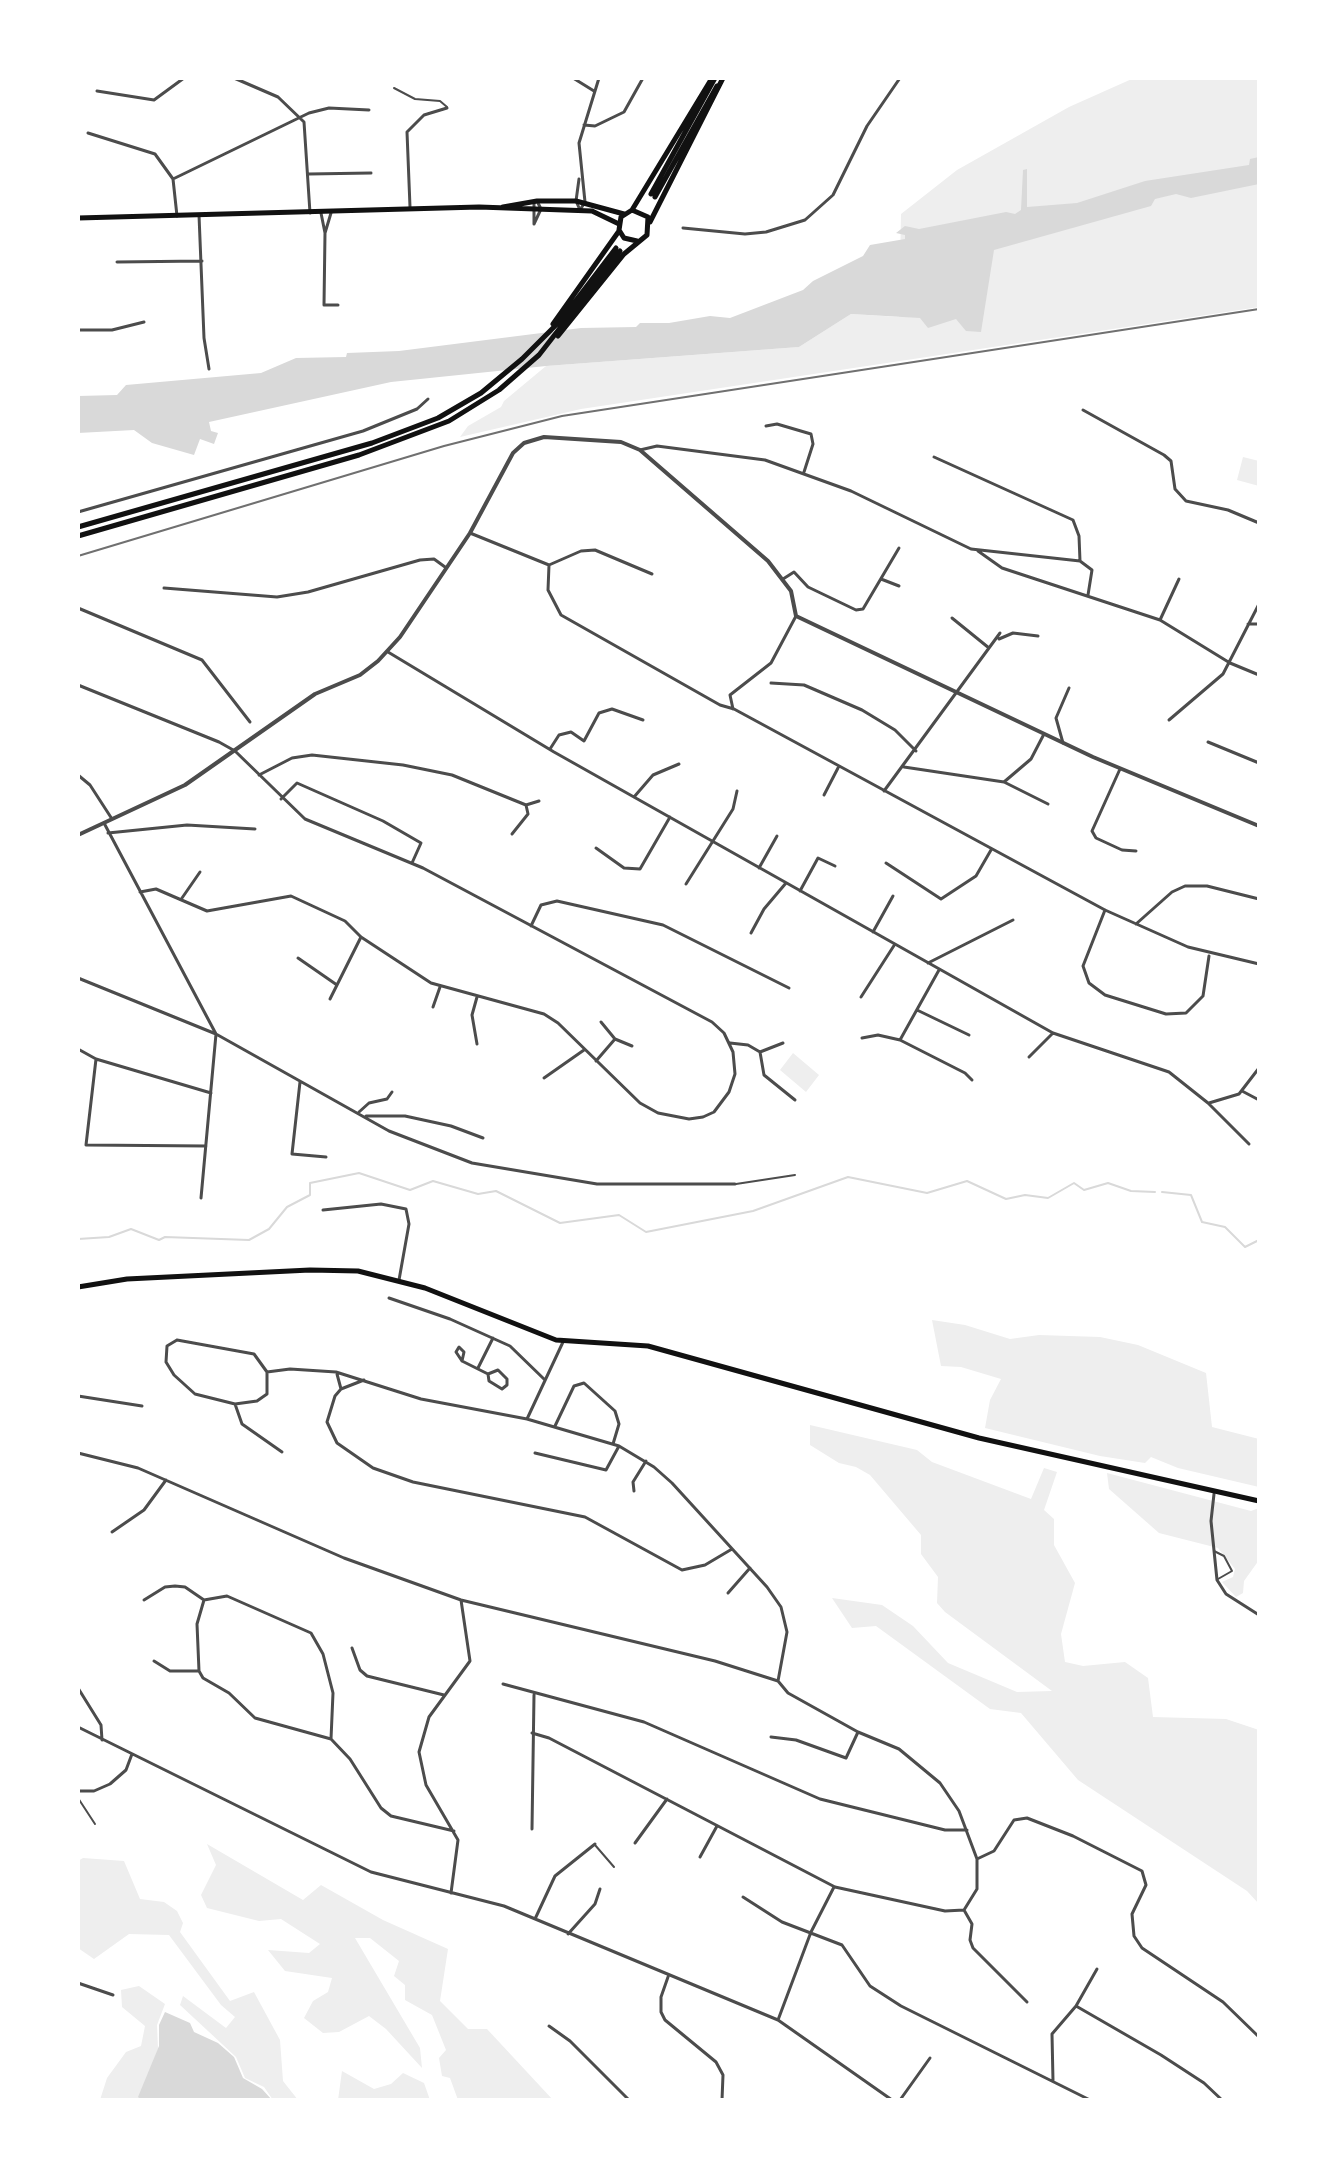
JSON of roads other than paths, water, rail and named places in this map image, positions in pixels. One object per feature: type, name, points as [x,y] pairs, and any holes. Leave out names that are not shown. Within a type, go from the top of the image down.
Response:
[{"type":"main road","points":[[714,78],[653,196],[723,78]]},
{"type":"main road","points":[[571,313],[624,214],[632,210],[714,78]]},
{"type":"main road","points":[[78,527],[390,437],[438,418],[485,390],[571,313],[637,241],[647,235],[650,223],[723,78]]},
{"type":"main road","points":[[492,208],[536,201],[576,201],[624,214]]},
{"type":"main road","points":[[78,218],[492,208],[580,210],[601,213],[619,227],[624,238],[637,241]]},
{"type":"main road","points":[[632,210],[643,213],[650,223]]},
{"type":"main road","points":[[78,536],[401,442],[449,421],[494,393],[552,342],[618,249]]},
{"type":"main road","points":[[78,1287],[127,1279],[358,1271],[399,1280],[563,1342],[632,1343],[659,1348],[944,1428],[1214,1494],[1259,1501]]},
{"type":"street","points":[[97,91],[154,100],[184,78]]},
{"type":"street","points":[[234,78],[278,97],[300,116],[306,129],[310,213]]},
{"type":"street","points":[[573,78],[594,91]]},
{"type":"street","points":[[580,210],[585,202],[579,143],[599,78]]},
{"type":"street","points":[[584,125],[595,126],[624,112],[643,78]]},
{"type":"street","points":[[683,228],[745,234],[766,232],[805,220],[833,195],[867,126],[900,78]]},
{"type":"street","points":[[173,179],[300,116],[329,108],[369,110]]},
{"type":"street","points":[[410,211],[407,132],[424,115],[447,108]]},
{"type":"street","points":[[88,133],[151,151],[173,179],[177,216]]},
{"type":"street","points":[[309,174],[371,173]]},
{"type":"street","points":[[580,176],[576,201],[580,210]]},
{"type":"street","points":[[536,201],[541,209],[534,224],[533,209],[536,201]]},
{"type":"street","points":[[321,213],[325,233],[324,305],[338,305]]},
{"type":"street","points":[[325,233],[331,213]]},
{"type":"street","points":[[202,215],[204,338],[209,369]]},
{"type":"street","points":[[117,262],[202,261]]},
{"type":"street","points":[[78,330],[112,330],[144,322]]},
{"type":"street","points":[[78,512],[363,431],[417,409],[428,399]]},
{"type":"street","points":[[1083,410],[1164,455],[1173,469],[1175,489],[1186,501],[1228,510],[1259,523]]},
{"type":"street","points":[[766,426],[777,424],[811,434],[813,444],[804,472]]},
{"type":"street","points":[[78,835],[185,785],[315,694],[360,675],[388,652],[470,533],[509,460],[524,443],[544,437],[621,442],[640,450],[761,555],[783,579],[793,596],[796,616],[775,659],[730,695],[734,709]]},
{"type":"street","points":[[640,450],[657,446],[749,456],[804,472],[978,551],[1002,568],[1160,620],[1230,663],[1259,675]]},
{"type":"street","points":[[934,457],[1073,520],[1079,536],[1080,561]]},
{"type":"street","points":[[470,533],[549,565],[581,551],[595,550],[652,574]]},
{"type":"street","points":[[783,579],[796,573],[808,587],[860,610],[869,605],[899,548]]},
{"type":"street","points":[[978,551],[1080,561],[1092,570],[1088,595]]},
{"type":"street","points":[[164,588],[277,597],[308,592],[420,560],[434,559],[445,567]]},
{"type":"street","points":[[549,565],[548,590],[561,615],[720,705],[734,709],[1105,910],[1210,954],[1259,964]]},
{"type":"street","points":[[881,579],[899,586]]},
{"type":"street","points":[[1160,620],[1179,579]]},
{"type":"street","points":[[1169,720],[1223,674],[1259,604]]},
{"type":"street","points":[[78,608],[202,660],[250,722]]},
{"type":"street","points":[[796,616],[1120,769],[1259,826]]},
{"type":"street","points":[[952,618],[990,649]]},
{"type":"street","points":[[1248,624],[1259,624]]},
{"type":"street","points":[[883,792],[959,693],[1000,633]]},
{"type":"street","points":[[996,642],[1013,633],[1038,636]]},
{"type":"street","points":[[388,652],[550,749],[1053,1033],[1159,1067],[1208,1103],[1249,1144]]},
{"type":"street","points":[[771,683],[804,685],[862,710],[895,730],[916,751]]},
{"type":"street","points":[[78,685],[219,742],[235,751],[281,799],[314,824],[412,863],[712,1022],[730,1043],[735,1074],[729,1092],[714,1112],[689,1119],[658,1113],[640,1103],[558,1023],[544,1014],[431,983],[361,937],[345,921],[291,896],[276,896],[219,911],[201,909],[156,889],[140,892]]},
{"type":"street","points":[[1063,743],[1056,718],[1069,688]]},
{"type":"street","points":[[550,749],[559,735],[571,732],[584,741],[599,713],[612,709],[643,720]]},
{"type":"street","points":[[1004,782],[1031,759],[1044,734]]},
{"type":"street","points":[[1208,742],[1259,763]]},
{"type":"street","points":[[259,775],[292,758],[324,755],[452,775],[526,805],[539,801]]},
{"type":"street","points":[[634,797],[653,775],[679,764]]},
{"type":"street","points":[[904,767],[1004,782],[1048,804]]},
{"type":"street","points":[[824,795],[838,768]]},
{"type":"street","points":[[1120,769],[1092,831],[1096,838],[1122,850],[1136,851]]},
{"type":"street","points":[[78,775],[90,785],[112,819]]},
{"type":"street","points":[[281,799],[297,783],[383,821],[419,839],[420,847],[412,863]]},
{"type":"street","points":[[686,884],[733,809],[737,791]]},
{"type":"street","points":[[512,834],[528,814],[526,805]]},
{"type":"street","points":[[596,848],[624,868],[640,869],[670,817]]},
{"type":"street","points":[[104,823],[216,1034],[201,1198]]},
{"type":"street","points":[[108,833],[187,825],[255,829]]},
{"type":"street","points":[[759,868],[777,836]]},
{"type":"street","points":[[886,863],[941,899],[976,876],[991,850]]},
{"type":"street","points":[[800,891],[818,858],[835,866]]},
{"type":"street","points":[[182,899],[200,872]]},
{"type":"street","points":[[751,933],[764,909],[786,883]]},
{"type":"street","points":[[1136,924],[1172,892],[1185,886],[1207,886],[1259,899]]},
{"type":"street","points":[[873,932],[893,896]]},
{"type":"street","points":[[531,926],[541,905],[557,901],[663,925],[789,988]]},
{"type":"street","points":[[1105,910],[1083,966],[1089,983],[1105,995],[1157,1012],[1182,1014],[1195,1007],[1203,996],[1210,954]]},
{"type":"street","points":[[928,963],[1013,920]]},
{"type":"street","points":[[330,999],[361,937]]},
{"type":"street","points":[[861,997],[895,944]]},
{"type":"street","points":[[298,958],[337,985]]},
{"type":"street","points":[[900,1040],[939,970]]},
{"type":"street","points":[[78,978],[216,1034],[389,1131],[472,1163],[597,1184],[735,1184]]},
{"type":"street","points":[[433,1007],[440,987]]},
{"type":"street","points":[[477,997],[472,1015],[477,1044]]},
{"type":"street","points":[[917,1010],[969,1035]]},
{"type":"street","points":[[601,1022],[615,1039],[632,1046]]},
{"type":"street","points":[[1029,1057],[1053,1033]]},
{"type":"street","points":[[862,1038],[878,1035],[900,1040],[965,1073],[972,1080]]},
{"type":"street","points":[[596,1061],[615,1039]]},
{"type":"street","points":[[730,1043],[748,1045],[760,1052],[764,1075],[771,1085],[795,1100]]},
{"type":"street","points":[[760,1052],[783,1043]]},
{"type":"street","points":[[78,1049],[96,1059],[212,1093]]},
{"type":"street","points":[[544,1078],[584,1050]]},
{"type":"street","points":[[96,1059],[86,1145],[206,1146]]},
{"type":"street","points":[[1208,1103],[1242,1091],[1259,1068]]},
{"type":"street","points":[[300,1082],[292,1154],[326,1157]]},
{"type":"street","points":[[1242,1091],[1259,1100]]},
{"type":"street","points":[[359,1112],[369,1103],[387,1099],[392,1092]]},
{"type":"street","points":[[366,1116],[405,1116],[451,1126],[483,1138]]},
{"type":"street","points":[[323,1210],[381,1204],[406,1209],[409,1224],[399,1280]]},
{"type":"street","points":[[389,1298],[493,1338],[517,1351],[545,1380]]},
{"type":"street","points":[[478,1368],[493,1338]]},
{"type":"street","points":[[177,1340],[186,1340],[250,1353],[257,1356],[267,1372],[269,1388],[265,1397],[235,1404],[208,1400],[189,1390],[169,1368],[167,1346],[177,1340]]},
{"type":"street","points":[[527,1419],[563,1342]]},
{"type":"street","points":[[462,1361],[488,1374],[491,1383],[502,1389],[505,1387],[507,1379],[498,1370],[488,1374]]},
{"type":"street","points":[[267,1372],[290,1369],[354,1376],[421,1399],[554,1426],[619,1446],[646,1461],[672,1483],[775,1597],[787,1622],[778,1681]]},
{"type":"street","points":[[336,1372],[341,1389]]},
{"type":"street","points":[[364,1380],[341,1389],[327,1416],[333,1439],[348,1453],[384,1473],[503,1502],[585,1517],[682,1570],[705,1565],[732,1549]]},
{"type":"street","points":[[554,1426],[574,1386],[584,1383],[615,1411],[619,1424],[613,1444]]},
{"type":"street","points":[[78,1396],[142,1406]]},
{"type":"street","points":[[235,1404],[242,1424],[282,1452]]},
{"type":"street","points":[[535,1453],[603,1470],[611,1467],[619,1446]]},
{"type":"street","points":[[79,1455],[125,1463],[344,1558],[461,1600],[715,1661],[778,1681],[788,1693],[858,1732],[899,1749],[924,1767],[945,1790],[967,1830],[977,1859],[977,1889],[964,1910]]},
{"type":"street","points":[[634,1491],[633,1482],[646,1461]]},
{"type":"street","points":[[112,1532],[144,1510],[166,1479]]},
{"type":"street","points":[[1214,1494],[1213,1551],[1217,1580],[1226,1594],[1259,1615]]},
{"type":"street","points":[[728,1593],[750,1568]]},
{"type":"street","points":[[144,1600],[165,1587],[175,1586],[185,1587],[204,1600],[227,1596],[305,1629],[316,1637],[333,1693],[331,1739]]},
{"type":"street","points":[[204,1600],[197,1624],[199,1671],[208,1682],[229,1693],[255,1718],[331,1739],[350,1759],[381,1808],[391,1816],[454,1831]]},
{"type":"street","points":[[451,1893],[459,1846],[454,1831],[426,1785],[419,1752],[424,1728],[470,1661],[461,1600]]},
{"type":"street","points":[[352,1648],[360,1670],[367,1676],[444,1695]]},
{"type":"street","points":[[154,1661],[170,1671],[199,1671]]},
{"type":"street","points":[[503,1684],[658,1727],[820,1799],[945,1830],[967,1830]]},
{"type":"street","points":[[78,1688],[101,1725],[102,1740]]},
{"type":"street","points":[[532,1829],[534,1695]]},
{"type":"street","points":[[78,1727],[371,1872],[504,1906],[778,2020],[892,2100]]},
{"type":"street","points":[[771,1737],[796,1740],[846,1758],[858,1732]]},
{"type":"street","points":[[532,1733],[549,1738],[835,1887],[945,1911],[964,1910]]},
{"type":"street","points":[[78,1791],[94,1791],[110,1784],[126,1770],[132,1754]]},
{"type":"street","points":[[635,1843],[667,1799]]},
{"type":"street","points":[[977,1859],[994,1851],[1014,1820],[1027,1818],[1086,1842],[1142,1871],[1146,1885],[1132,1914],[1134,1936],[1142,1948],[1223,2002],[1259,2037]]},
{"type":"street","points":[[700,1857],[717,1826]]},
{"type":"street","points":[[535,1919],[555,1876],[595,1844]]},
{"type":"street","points":[[778,2020],[811,1932],[835,1887]]},
{"type":"street","points":[[568,1934],[593,1907],[600,1889]]},
{"type":"street","points":[[743,1897],[782,1922],[842,1945],[870,1986],[901,2006],[1090,2100]]},
{"type":"street","points":[[964,1910],[972,1924],[970,1940],[973,1948],[1027,2002]]},
{"type":"street","points":[[1053,2081],[1052,2034],[1076,2006],[1097,1969]]},
{"type":"street","points":[[669,1976],[661,1997],[661,2012],[665,2020],[716,2062],[723,2075],[722,2100]]},
{"type":"street","points":[[78,1983],[113,1995]]},
{"type":"street","points":[[1076,2006],[1161,2055],[1222,2100]]},
{"type":"street","points":[[549,2026],[570,2041],[629,2100]]},
{"type":"street","points":[[900,2100],[930,2058]]},
{"type":"lane","points":[[394,88],[415,99],[445,103],[447,108]]},
{"type":"lane","points":[[735,1184],[795,1175]]},
{"type":"lane","points":[[1213,1551],[1224,1556],[1232,1571],[1217,1580]]},
{"type":"lane","points":[[78,1798],[95,1824]]},
{"type":"lane","points":[[595,1844],[614,1867]]},
{"type":"waterway","points":[[78,1239],[109,1237],[131,1229],[159,1240],[165,1237],[249,1240],[269,1229],[287,1207],[310,1195],[310,1183],[359,1173],[410,1190],[433,1181],[478,1194],[496,1191],[560,1223],[619,1215],[646,1232],[753,1211],[848,1177],[927,1193],[967,1181],[1006,1199],[1025,1195],[1048,1198],[1074,1183],[1084,1190],[1108,1183],[1131,1191],[1155,1192]]},
{"type":"waterway","points":[[1162,1192],[1191,1195],[1202,1222],[1225,1227],[1245,1247],[1259,1240]]},
{"type":"railway","points":[[78,556],[444,446],[562,416],[1259,309]]}]
